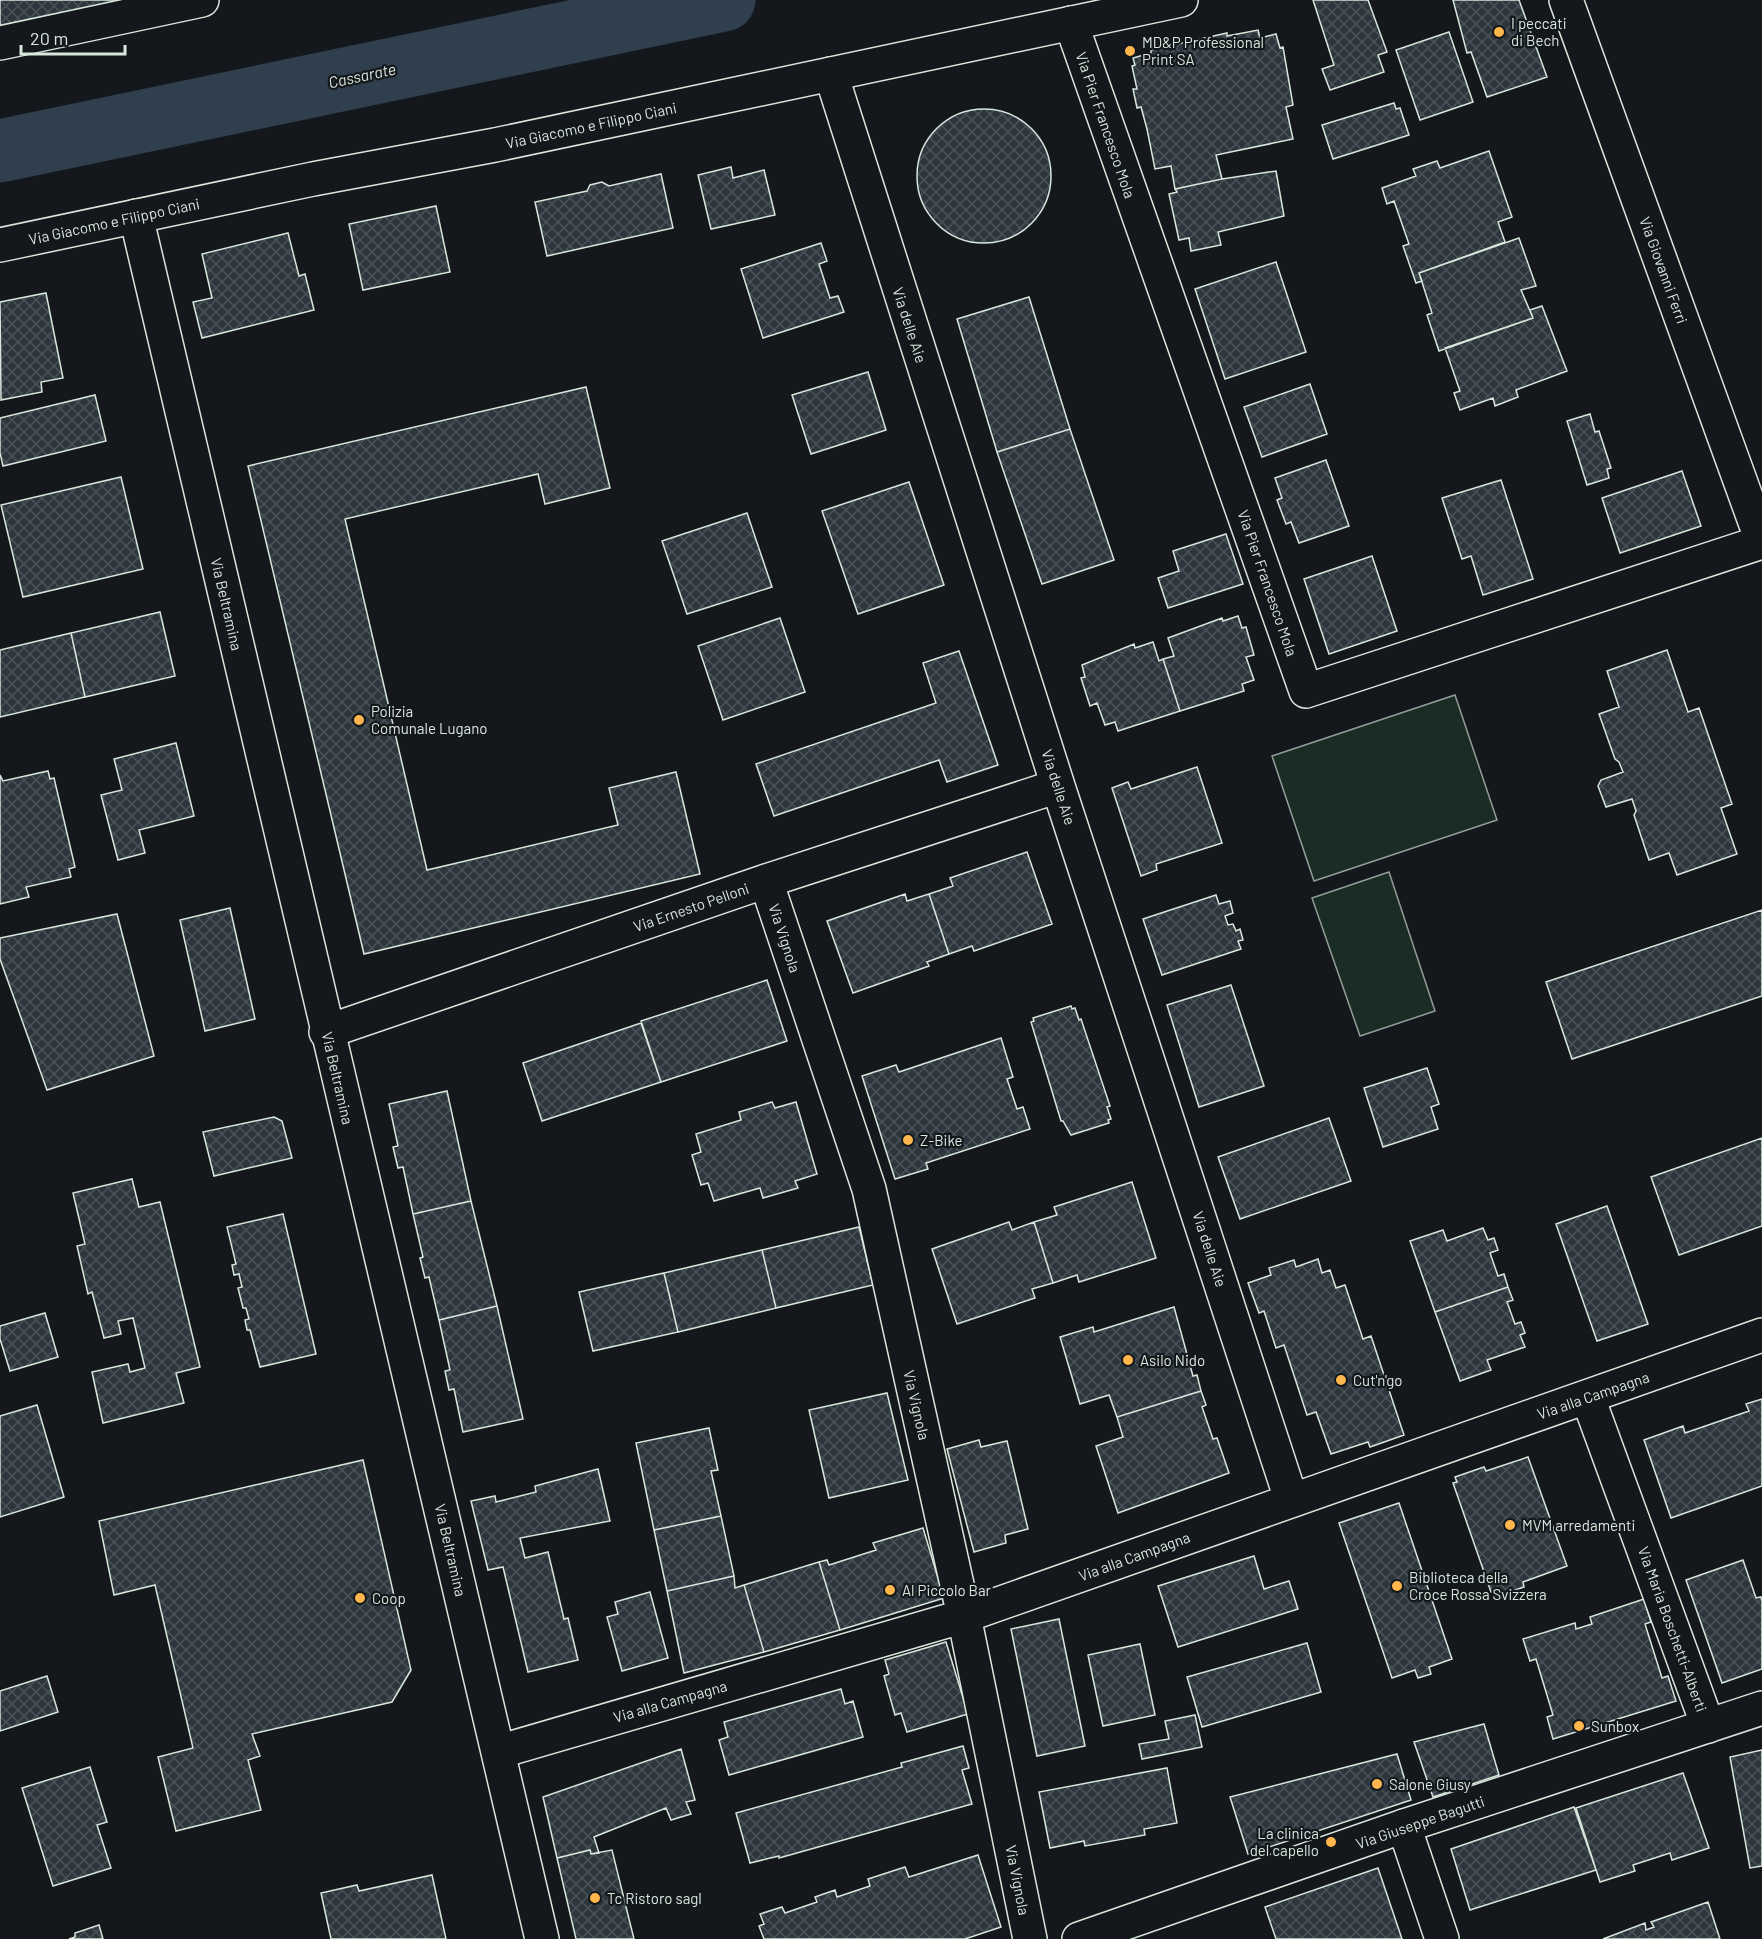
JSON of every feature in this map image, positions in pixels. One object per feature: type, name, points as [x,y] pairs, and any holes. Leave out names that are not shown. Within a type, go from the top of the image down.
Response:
[{"type":"street","points":[[0,43],[202,0]]},
{"type":"street","name":"Via Giacomo e Filippo Ciani","points":[[0,246],[136,216],[495,145],[1181,0]]},
{"type":"street","name":"Via Giovanni Ferri","points":[[1566,0],[1762,542]]},
{"type":"street","name":"Via Pier Francesco Mola","points":[[1071,23],[1306,691],[1762,542]]},
{"type":"street","name":"Via delle Aie","points":[[831,74],[1058,786],[1291,1499]]},
{"type":"street","name":"Via Beltramina","points":[[136,216],[542,1939]]},
{"type":"street","name":"Via Ernesto Pelloni","points":[[327,1032],[766,881],[1058,786]]},
{"type":"street","name":"Via Vignola","points":[[766,881],[869,1189],[964,1616],[1030,1939]]},
{"type":"street","name":"Via alla Campagna","points":[[498,1752],[964,1616],[1762,1335]]},
{"type":"street","name":"Via Maria Boschetti-Alberti","points":[[1588,1398],[1708,1726]]},
{"type":"street","name":"Via Giuseppe Bagutti","points":[[1079,1939],[1404,1826],[1762,1708]]},
{"type":"street","points":[[1404,1826],[1442,1939]]},
{"type":"green space","points":[[1455,695],[1497,820],[1314,881],[1272,756]]},
{"type":"green space","points":[[1389,872],[1435,1011],[1360,1036],[1312,898]]},
{"type":"building","points":[[0,0],[142,0],[0,32]]},
{"type":"building","points":[[1313,0],[1368,0],[1387,52],[1378,55],[1384,72],[1330,90],[1322,69],[1334,65]]},
{"type":"building","points":[[1453,0],[1519,0],[1547,77],[1487,97],[1471,52],[1467,53]]},
{"type":"building","points":[[1258,30],[1260,38],[1276,34],[1280,48],[1283,47],[1293,105],[1286,107],[1293,139],[1216,155],[1222,179],[1175,189],[1171,166],[1155,169],[1141,107],[1137,108],[1133,89],[1137,89],[1132,66],[1135,65],[1133,58],[1151,53],[1151,50],[1227,33],[1227,36]]},
{"type":"building","points":[[1449,32],[1473,102],[1420,120],[1396,50]]},
{"type":"building","points":[[1394,103],[1396,109],[1400,108],[1409,135],[1333,159],[1322,125]]},
{"type":"building","points":[[984,109],[1010,114],[1031,129],[1046,150],[1051,176],[1046,202],[1031,223],[1010,238],[984,243],[958,238],[937,223],[922,202],[917,176],[922,150],[937,129],[958,114]]},
{"type":"building","points":[[1489,151],[1512,217],[1498,222],[1505,242],[1419,273],[1422,281],[1416,283],[1403,246],[1409,244],[1394,201],[1387,204],[1382,188],[1416,176],[1413,169],[1437,161],[1440,168]]},
{"type":"building","points":[[731,167],[733,178],[764,170],[775,215],[711,229],[698,175]]},
{"type":"building","points":[[1276,171],[1284,216],[1218,232],[1221,245],[1191,251],[1189,238],[1179,240],[1169,194],[1177,192],[1175,189]]},
{"type":"building","points":[[661,174],[673,228],[547,256],[535,202],[587,191],[590,185],[602,182],[609,186]]},
{"type":"building","points":[[436,206],[450,272],[363,290],[349,224]]},
{"type":"building","points":[[288,233],[299,276],[305,274],[314,310],[202,338],[193,302],[212,298],[202,254]]},
{"type":"building","points":[[1519,238],[1536,286],[1521,290],[1533,318],[1439,351],[1427,315],[1432,313],[1419,273]]},
{"type":"building","points":[[821,243],[827,261],[819,264],[830,298],[838,296],[844,312],[763,338],[741,269]]},
{"type":"building","points":[[1276,262],[1306,352],[1225,379],[1195,289]]},
{"type":"building","points":[[46,293],[63,378],[41,382],[42,392],[1,400],[0,302]]},
{"type":"building","points":[[1029,297],[1070,429],[997,452],[957,319]]},
{"type":"building","points":[[1542,306],[1567,371],[1516,390],[1518,397],[1495,406],[1493,398],[1460,410],[1454,393],[1460,391],[1445,348],[1533,318],[1530,310]]},
{"type":"building","points":[[868,372],[886,430],[811,454],[792,395]]},
{"type":"building","points":[[1310,384],[1327,434],[1262,457],[1244,407]]},
{"type":"building","points":[[586,387],[610,488],[545,504],[538,474],[345,519],[427,870],[618,825],[609,788],[676,772],[700,874],[364,954],[248,466]]},
{"type":"building","points":[[95,395],[106,441],[3,466],[0,453],[0,418]]},
{"type":"building","points":[[1590,414],[1595,432],[1599,431],[1611,468],[1607,469],[1609,478],[1587,485],[1567,421]]},
{"type":"building","points":[[1070,429],[1114,560],[1042,584],[997,452]]},
{"type":"building","points":[[1326,460],[1349,526],[1299,543],[1291,522],[1286,524],[1277,500],[1282,498],[1275,478]]},
{"type":"building","points":[[1682,471],[1701,526],[1620,553],[1602,498]]},
{"type":"building","points":[[121,477],[143,569],[23,597],[1,505]]},
{"type":"building","points":[[1501,480],[1533,579],[1483,595],[1471,556],[1462,559],[1442,498]]},
{"type":"building","points":[[909,482],[944,585],[858,614],[822,511]]},
{"type":"building","points":[[747,513],[772,587],[687,614],[662,541]]},
{"type":"building","points":[[1226,534],[1243,584],[1168,608],[1158,578],[1179,571],[1173,551]]},
{"type":"building","points":[[1372,556],[1397,631],[1329,654],[1304,579]]},
{"type":"building","points":[[160,612],[175,676],[85,697],[71,633]]},
{"type":"building","points":[[1238,616],[1242,628],[1246,627],[1254,655],[1246,657],[1254,680],[1242,684],[1244,691],[1180,711],[1163,659],[1174,656],[1168,638],[1222,618],[1223,621]]},
{"type":"building","points":[[780,618],[805,692],[723,720],[698,646]]},
{"type":"building","points":[[71,633],[85,697],[0,717],[0,650]]},
{"type":"building","points":[[1153,642],[1159,661],[1163,659],[1180,711],[1118,731],[1115,722],[1105,725],[1097,703],[1090,706],[1081,678],[1085,677],[1082,665],[1134,644],[1135,648]]},
{"type":"building","points":[[1667,650],[1688,712],[1699,708],[1732,804],[1721,808],[1737,854],[1677,875],[1669,853],[1649,860],[1634,815],[1636,811],[1632,799],[1606,807],[1598,786],[1601,780],[1623,772],[1619,762],[1615,759],[1599,714],[1619,707],[1607,671]]},
{"type":"building","points":[[959,651],[998,765],[947,782],[939,760],[774,816],[756,764],[936,703],[923,663]]},
{"type":"building","points":[[176,743],[194,816],[139,830],[145,853],[118,860],[101,795],[122,790],[114,759]]},
{"type":"building","points":[[1197,767],[1222,843],[1156,864],[1157,870],[1141,876],[1112,788],[1128,782],[1131,789]]},
{"type":"building","points":[[48,771],[50,779],[54,778],[75,867],[69,869],[71,877],[26,887],[29,897],[0,904],[0,775],[3,781]]},
{"type":"building","points":[[1027,852],[1052,924],[974,951],[972,946],[949,954],[929,894],[953,886],[950,878]]},
{"type":"building","points":[[905,894],[907,901],[929,894],[949,954],[927,962],[929,966],[853,993],[827,921]]},
{"type":"building","points":[[1216,895],[1219,904],[1230,901],[1233,913],[1225,916],[1228,925],[1233,924],[1236,931],[1240,929],[1243,940],[1238,941],[1241,949],[1162,975],[1143,919]]},
{"type":"building","points":[[230,908],[255,1019],[205,1031],[180,920]]},
{"type":"building","points":[[1762,910],[1762,996],[1572,1059],[1546,982]]},
{"type":"building","points":[[117,914],[154,1056],[47,1090],[0,959],[0,938]]},
{"type":"building","points":[[767,980],[787,1041],[661,1082],[641,1021]]},
{"type":"building","points":[[1231,985],[1264,1086],[1199,1107],[1167,1005]]},
{"type":"building","points":[[1071,1006],[1072,1009],[1075,1008],[1079,1020],[1081,1019],[1110,1106],[1107,1107],[1111,1119],[1108,1120],[1109,1123],[1071,1135],[1061,1121],[1031,1022],[1034,1021],[1033,1018]]},
{"type":"building","points":[[641,1023],[661,1082],[542,1121],[523,1063]]},
{"type":"building","points":[[1001,1038],[1013,1077],[1007,1079],[1017,1109],[1023,1107],[1030,1129],[926,1163],[928,1169],[895,1179],[862,1076],[896,1065],[899,1072]]},
{"type":"building","points":[[1427,1068],[1439,1104],[1431,1107],[1438,1129],[1383,1147],[1364,1088]]},
{"type":"building","points":[[447,1091],[471,1201],[413,1214],[403,1167],[398,1168],[393,1147],[398,1146],[389,1104]]},
{"type":"building","points":[[772,1102],[775,1108],[796,1102],[817,1174],[795,1181],[798,1188],[763,1198],[760,1188],[714,1201],[708,1183],[701,1185],[692,1155],[701,1152],[696,1134],[741,1120],[739,1112]]},
{"type":"building","points":[[274,1117],[282,1121],[292,1158],[214,1176],[203,1132]]},
{"type":"building","points":[[1329,1118],[1351,1181],[1240,1219],[1218,1157]]},
{"type":"building","points":[[1762,1138],[1762,1226],[1679,1255],[1651,1177]]},
{"type":"building","points":[[132,1179],[139,1207],[160,1202],[200,1367],[176,1373],[184,1403],[103,1423],[92,1372],[128,1364],[130,1372],[145,1368],[133,1318],[118,1321],[121,1334],[104,1338],[92,1292],[88,1294],[77,1246],[85,1244],[73,1193]]},
{"type":"building","points":[[1132,1182],[1156,1258],[1079,1282],[1077,1275],[1053,1283],[1034,1222],[1057,1215],[1054,1207]]},
{"type":"building","points":[[471,1201],[497,1306],[439,1320],[429,1277],[425,1278],[420,1258],[423,1257],[413,1214]]},
{"type":"building","points":[[1607,1206],[1648,1324],[1597,1341],[1556,1224]]},
{"type":"building","points":[[283,1214],[316,1354],[260,1367],[250,1330],[247,1330],[245,1320],[249,1319],[246,1308],[243,1308],[238,1288],[242,1287],[239,1274],[234,1275],[232,1265],[236,1264],[227,1227]]},
{"type":"building","points":[[1009,1222],[1012,1230],[1034,1222],[1053,1283],[1032,1289],[1035,1298],[957,1324],[932,1249]]},
{"type":"building","points":[[859,1227],[873,1285],[776,1308],[762,1250]]},
{"type":"building","points":[[1483,1228],[1488,1240],[1494,1238],[1498,1250],[1490,1253],[1498,1276],[1504,1274],[1508,1287],[1435,1312],[1410,1241],[1443,1230],[1447,1241]]},
{"type":"building","points":[[762,1250],[776,1308],[678,1332],[664,1273]]},
{"type":"building","name":"Cut'n'go","points":[[1318,1259],[1322,1273],[1330,1270],[1336,1288],[1345,1285],[1363,1339],[1371,1336],[1404,1435],[1370,1447],[1368,1442],[1331,1454],[1316,1412],[1307,1415],[1284,1345],[1276,1348],[1264,1311],[1259,1313],[1248,1283],[1271,1275],[1269,1268],[1294,1260],[1296,1267]]},
{"type":"building","points":[[664,1273],[678,1332],[593,1351],[579,1292]]},
{"type":"building","points":[[1508,1287],[1513,1300],[1507,1302],[1515,1324],[1521,1322],[1525,1333],[1520,1335],[1525,1347],[1487,1360],[1491,1370],[1460,1381],[1435,1312]]},
{"type":"building","points":[[497,1306],[523,1419],[463,1432],[454,1389],[449,1390],[445,1371],[450,1370],[439,1320]]},
{"type":"building","name":"Asilo Nido","points":[[1174,1307],[1193,1376],[1197,1375],[1201,1391],[1117,1417],[1109,1395],[1080,1404],[1060,1337],[1093,1327],[1094,1332]]},
{"type":"building","points":[[45,1313],[58,1357],[10,1371],[0,1339],[0,1326]]},
{"type":"building","name":"Asilo Nido","points":[[1201,1391],[1206,1405],[1202,1407],[1213,1439],[1217,1438],[1229,1473],[1118,1513],[1096,1446],[1123,1437],[1117,1417]]},
{"type":"building","points":[[887,1393],[908,1480],[829,1498],[809,1410]]},
{"type":"building","points":[[1762,1399],[1762,1486],[1671,1518],[1644,1440],[1683,1426],[1685,1433],[1749,1411],[1746,1404]]},
{"type":"building","points":[[37,1405],[64,1497],[0,1517],[0,1416]]},
{"type":"building","points":[[709,1428],[718,1470],[711,1471],[721,1516],[654,1530],[636,1443]]},
{"type":"building","points":[[979,1440],[981,1447],[1007,1441],[1028,1529],[1005,1535],[1006,1543],[974,1552],[947,1449]]},
{"type":"building","name":"MVM arredamenti","points":[[1528,1457],[1567,1566],[1523,1582],[1524,1587],[1495,1597],[1493,1591],[1491,1592],[1453,1483],[1457,1482],[1455,1477],[1484,1467],[1486,1471]]},
{"type":"building","points":[[363,1460],[411,1670],[392,1702],[252,1734],[260,1756],[248,1760],[261,1810],[176,1831],[158,1757],[193,1748],[155,1585],[114,1595],[99,1521]]},
{"type":"building","points":[[598,1469],[610,1521],[520,1538],[525,1558],[548,1552],[564,1619],[568,1618],[578,1660],[528,1672],[503,1567],[488,1570],[471,1501],[495,1496],[496,1502],[536,1492],[535,1486]]},
{"type":"building","points":[[1399,1503],[1452,1659],[1429,1667],[1431,1674],[1418,1678],[1415,1670],[1392,1678],[1339,1523]]},
{"type":"building","points":[[721,1516],[734,1576],[667,1591],[654,1530]]},
{"type":"building","points":[[923,1528],[944,1598],[840,1630],[819,1562],[827,1560],[829,1565],[876,1550],[873,1543]]},
{"type":"building","points":[[1254,1556],[1264,1589],[1289,1581],[1298,1609],[1178,1647],[1158,1586]]},
{"type":"building","points":[[1743,1560],[1756,1598],[1761,1597],[1762,1601],[1762,1669],[1722,1683],[1686,1580]]},
{"type":"building","points":[[819,1562],[840,1630],[764,1652],[744,1585]]},
{"type":"building","points":[[734,1576],[735,1588],[744,1585],[764,1652],[684,1673],[667,1591]]},
{"type":"building","points":[[650,1592],[668,1658],[622,1671],[607,1617],[618,1614],[615,1602]]},
{"type":"building","points":[[1644,1599],[1651,1622],[1645,1624],[1662,1678],[1668,1676],[1676,1701],[1553,1739],[1547,1717],[1553,1715],[1536,1659],[1530,1661],[1523,1639],[1575,1623],[1576,1629],[1592,1624],[1590,1617]]},
{"type":"building","points":[[1059,1619],[1085,1746],[1037,1756],[1011,1629]]},
{"type":"building","points":[[946,1642],[968,1714],[907,1732],[901,1713],[895,1715],[884,1676],[889,1674],[885,1660]]},
{"type":"building","points":[[1307,1643],[1321,1692],[1202,1727],[1187,1677]]},
{"type":"building","points":[[1140,1644],[1155,1715],[1103,1726],[1088,1655]]},
{"type":"building","points":[[47,1676],[58,1712],[0,1731],[0,1691]]},
{"type":"building","points":[[841,1689],[845,1704],[853,1701],[863,1737],[729,1775],[719,1740],[728,1737],[724,1722]]},
{"type":"building","points":[[1195,1715],[1202,1747],[1142,1759],[1139,1744],[1169,1739],[1165,1721]]},
{"type":"building","points":[[1484,1724],[1499,1775],[1433,1797],[1414,1742]]},
{"type":"building","points":[[963,1746],[969,1768],[962,1770],[972,1804],[779,1858],[779,1856],[750,1863],[736,1813],[902,1767],[901,1763]]},
{"type":"building","points":[[681,1749],[695,1800],[686,1802],[691,1814],[671,1820],[666,1808],[594,1837],[599,1853],[591,1854],[590,1850],[557,1858],[543,1797]]},
{"type":"building","points":[[1762,1750],[1762,1866],[1750,1868],[1730,1757]]},
{"type":"building","points":[[1397,1754],[1411,1800],[1248,1854],[1230,1797]]},
{"type":"building","points":[[90,1767],[107,1822],[97,1825],[111,1868],[53,1886],[22,1788]]},
{"type":"building","points":[[1167,1768],[1177,1823],[1144,1829],[1145,1835],[1085,1846],[1084,1841],[1050,1848],[1039,1792]]},
{"type":"building","points":[[1683,1773],[1709,1848],[1672,1860],[1670,1853],[1633,1865],[1635,1871],[1600,1882],[1576,1808]]},
{"type":"building","points":[[1574,1807],[1596,1870],[1470,1910],[1451,1849]]},
{"type":"building","name":"Tc Ristoro sagl","points":[[590,1850],[591,1854],[612,1850],[634,1939],[576,1939],[557,1858]]},
{"type":"building","points":[[978,1855],[1001,1927],[965,1939],[764,1939],[759,1926],[764,1924],[760,1914],[782,1907],[785,1913],[817,1902],[815,1897],[835,1890],[837,1897],[870,1886],[868,1879],[905,1867],[909,1877]]},
{"type":"building","points":[[1378,1868],[1402,1939],[1276,1939],[1265,1907]]},
{"type":"building","points":[[432,1875],[446,1939],[331,1939],[321,1893],[357,1885],[359,1891]]},
{"type":"building","points":[[1708,1902],[1720,1939],[1603,1939],[1645,1923],[1646,1930],[1654,1927],[1651,1922]]},
{"type":"building","points":[[99,1925],[103,1939],[69,1939],[75,1937],[75,1933]]},
{"type":"waterway","name":"Cassarate","points":[[0,151],[724,0]]},
{"type":"place","name":"I peccati di Bech","points":[[1499,32]]},
{"type":"place","name":"MD&P Professional Print SA","points":[[1130,51]]},
{"type":"place","name":"Polizia Comunale Lugano","points":[[359,720]]},
{"type":"place","name":"Z-Bike","points":[[908,1140]]},
{"type":"place","name":"Asilo Nido","points":[[1128,1360]]},
{"type":"place","name":"Cut'n'go","points":[[1341,1380]]},
{"type":"place","name":"MVM arredamenti","points":[[1510,1525]]},
{"type":"place","name":"Biblioteca della Croce Rossa Svizzera","points":[[1397,1586]]},
{"type":"place","name":"Al Piccolo Bar","points":[[890,1590]]},
{"type":"place","name":"Coop","points":[[360,1598]]},
{"type":"place","name":"Sunbox","points":[[1579,1726]]},
{"type":"place","name":"Salone Giusy","points":[[1377,1784]]},
{"type":"place","name":"La clinica del capello","points":[[1331,1842]]},
{"type":"place","name":"Tc Ristoro sagl","points":[[595,1898]]}]
